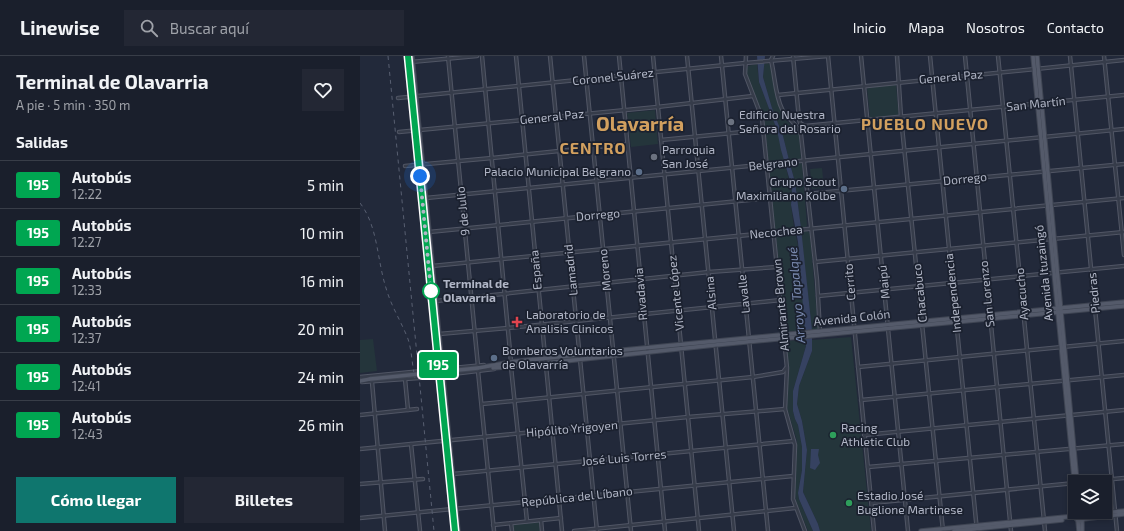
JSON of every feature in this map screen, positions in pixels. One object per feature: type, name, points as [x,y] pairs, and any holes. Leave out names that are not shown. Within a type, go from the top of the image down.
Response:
[{"type":"main road","points":[[408,56],[411,63]]},
{"type":"main road","points":[[412,56],[411,63],[427,233],[439,334],[440,370]]},
{"type":"main road","name":"Avenida Ituzaingó","points":[[1033,56],[1036,69],[1043,137],[1075,475]]},
{"type":"main road","name":"Avenida Ituzaingó","points":[[1036,69],[1037,56]]},
{"type":"main road","points":[[431,266],[447,441],[454,509],[458,531]]},
{"type":"main road","name":"Avenida Colón","points":[[511,365],[545,359],[647,351],[715,343],[956,321],[1124,302]]},
{"type":"main road","name":"Avenida Colón","points":[[1095,306],[1124,306]]},
{"type":"main road","name":"Avenida Colón","points":[[360,380],[511,365],[546,364],[580,357]]},
{"type":"main road","points":[[447,441],[453,474],[455,531]]},
{"type":"main road","points":[[1112,513],[1124,511]]},
{"type":"main road","points":[[1115,513],[1124,514]]},
{"type":"main road","points":[[954,531],[1068,518]]},
{"type":"main road","points":[[1079,531],[1080,519]]},
{"type":"main road","points":[[1080,519],[1082,531]]},
{"type":"main road","points":[[921,531],[976,528]]},
{"type":"street","points":[[411,63],[477,56]]},
{"type":"street","points":[[482,56],[527,521]]},
{"type":"street","name":"España","points":[[516,56],[562,531]]},
{"type":"street","name":"Lamadrid","points":[[550,56],[596,530]]},
{"type":"street","name":"Moreno","points":[[584,56],[631,531]]},
{"type":"street","name":"Rivadavia","points":[[619,56],[623,110],[665,531]]},
{"type":"street","name":"Vicente López","points":[[653,56],[699,531]]},
{"type":"street","name":"Alsina","points":[[687,56],[734,531]]},
{"type":"street","name":"Lavalle","points":[[721,56],[768,531]]},
{"type":"street","name":"Almirante Brown","points":[[746,56],[745,74],[761,113],[781,300],[787,373],[785,409],[794,441],[793,499],[804,531]]},
{"type":"street","points":[[773,56],[772,61],[778,95],[783,112],[799,129],[801,135],[810,228],[815,262],[819,333]]},
{"type":"street","name":"Coronel Suárez","points":[[398,98],[620,77],[794,58],[828,56]]},
{"type":"street","name":"Cerrito","points":[[828,56],[830,90],[838,157],[840,192],[874,531]]},
{"type":"street","name":"Maipú","points":[[861,56],[908,531]]},
{"type":"street","name":"Chacabuco","points":[[897,56],[918,286],[943,530]]},
{"type":"street","name":"Independencia","points":[[930,56],[976,528]]},
{"type":"street","name":"San Lorenzo","points":[[965,56],[1011,531]]},
{"type":"street","name":"Ayacucho","points":[[998,56],[1045,531]]},
{"type":"street","name":"Piedras","points":[[1070,56],[1112,475]]},
{"type":"street","points":[[1104,56],[1118,199],[1123,232],[1124,255]]},
{"type":"street","name":"9 de Julio","points":[[448,58],[494,531]]},
{"type":"street","points":[[794,58],[799,119],[800,123],[805,126],[802,127],[801,135]]},
{"type":"street","name":"General Paz","points":[[778,95],[1124,60]]},
{"type":"street","name":"San Martín","points":[[805,126],[1124,95]]},
{"type":"street","name":"General Paz","points":[[399,132],[692,104],[753,96]]},
{"type":"street","points":[[793,123],[797,123],[799,119]]},
{"type":"street","name":"Belgrano","points":[[424,198],[1124,129]]},
{"type":"street","points":[[661,140],[763,130]]},
{"type":"street","points":[[405,166],[627,144]]},
{"type":"street","name":"Dorrego","points":[[807,194],[1124,164]]},
{"type":"street","name":"Dorrego","points":[[427,233],[770,198]]},
{"type":"street","name":"Necochea","points":[[431,266],[1124,198]]},
{"type":"street","points":[[815,262],[848,260],[1123,232]]},
{"type":"street","points":[[818,296],[1124,266]]},
{"type":"street","points":[[435,301],[709,272],[777,267]]},
{"type":"street","points":[[439,334],[781,300]]},
{"type":"street","points":[[858,367],[1124,341]]},
{"type":"street","points":[[778,374],[785,371],[786,364]]},
{"type":"street","name":"Avenida Colón","points":[[360,380],[440,370],[478,368]]},
{"type":"street","name":"Avenida Colón","points":[[371,380],[441,375],[478,368]]},
{"type":"street","points":[[482,404],[778,374],[785,375],[786,384]]},
{"type":"street","points":[[861,400],[1124,375]]},
{"type":"street","points":[[405,378],[408,410]]},
{"type":"street","points":[[371,380],[386,531]]},
{"type":"street","points":[[360,415],[417,409]]},
{"type":"street","name":"Hipólito Yrigoyen","points":[[360,449],[785,409]]},
{"type":"street","points":[[864,435],[1069,414],[1124,410]]},
{"type":"street","name":"José Luis Torres","points":[[453,474],[488,472],[794,441]]},
{"type":"street","points":[[410,444],[420,531]]},
{"type":"street","points":[[868,467],[1124,444]]},
{"type":"street","name":"República del Líbano","points":[[360,518],[793,476]]},
{"type":"street","points":[[1112,479],[1124,478]]},
{"type":"street","points":[[360,484],[422,479]]},
{"type":"street","name":"Piedras","points":[[1112,479],[1117,531]]},
{"type":"street","points":[[872,503],[1068,483]]},
{"type":"street","points":[[574,531],[732,516],[796,508]]},
{"type":"street","points":[[493,525],[561,518]]},
{"type":"street","points":[[541,520],[542,531]]},
{"type":"street","points":[[511,523],[512,531]]},
{"type":"shaded area","points":[[768,63],[772,67],[776,97],[781,111],[785,119],[799,133],[800,159],[789,160],[783,136],[772,108],[763,77],[764,64]]},
{"type":"shaded area","points":[[757,64],[759,82],[777,130],[784,160],[770,162],[768,159],[764,115],[755,98],[746,71],[748,66]]},
{"type":"shaded area","points":[[896,85],[899,116],[870,118],[867,88]]},
{"type":"shaded area","points":[[655,110],[658,144],[631,147],[627,113]]},
{"type":"shaded area","points":[[785,164],[792,192],[791,205],[794,228],[776,230],[769,168],[771,165]]},
{"type":"shaded area","points":[[790,164],[802,164],[807,225],[806,227],[801,228],[795,182]]},
{"type":"shaded area","points":[[822,168],[824,188],[812,189],[810,169]]},
{"type":"shaded area","points":[[807,231],[810,233],[817,330],[812,330],[801,232]]},
{"type":"shaded area","points":[[795,232],[801,269],[805,331],[786,332],[776,236],[777,234]]},
{"type":"shaded area","name":"Racing Athletic Club","points":[[851,337],[871,531],[820,531],[803,492],[807,450],[802,421],[797,404],[799,386],[812,351],[812,340]]},
{"type":"shaded area","points":[[373,339],[377,371],[360,373],[360,340]]},
{"type":"shaded area","points":[[806,339],[806,346],[793,391],[793,411],[798,425],[802,447],[802,470],[798,493],[799,499],[813,531],[808,531],[796,501],[797,441],[787,408],[788,374],[786,342]]},
{"type":"shaded area","points":[[539,522],[540,531],[513,531],[512,525]]},
{"type":"water","points":[[757,56],[765,56],[763,77],[772,108],[783,136],[795,182],[812,330],[812,351],[799,386],[797,404],[802,421],[807,450],[803,492],[820,531],[813,531],[799,499],[798,493],[802,470],[802,447],[798,425],[793,411],[793,391],[806,346],[798,242],[791,205],[792,192],[777,130],[759,82]]},
{"type":"water","points":[[811,449],[819,449],[818,455],[820,463],[815,470],[810,468]]},
{"type":"railway","points":[[388,56],[434,531]]},
{"type":"railway","points":[[360,203],[366,212],[374,233],[388,295],[408,339],[415,378]]},
{"type":"bus line","name":"195","points":[[408,56],[455,531]]},
{"type":"place","name":"Edificio Nuestra Señora del Rosario","points":[[731,122]]},
{"type":"place","name":"Parroquia San José","points":[[654,157]]},
{"type":"place","name":"Palacio Municipal Belgrano","points":[[639,172]]},
{"type":"place","name":"Grupo Scout Maximiliano Kolbe","points":[[844,189]]},
{"type":"place","name":"Terminal de Olavarria","points":[[431,291]]},
{"type":"place","name":"Laboratorio de Analisis Clinicos","points":[[517,322]]},
{"type":"place","name":"Bomberos Voluntarios de Olavarría","points":[[494,358]]},
{"type":"place","name":"Racing Athletic Club","points":[[833,435]]},
{"type":"place","name":"Estadio José Buglione Martinese","points":[[849,503]]},
{"type":"district","name":"Olavarría","points":[[640,124]]},
{"type":"district","name":"PUEBLO NUEVO","points":[[925,124]]},
{"type":"district","name":"CENTRO","points":[[593,148]]},
{"type":"route","points":[[420,176],[431,291]]},
{"type":"water label","name":"Arroyo Tapalqué","points":[[796,295]]}]
